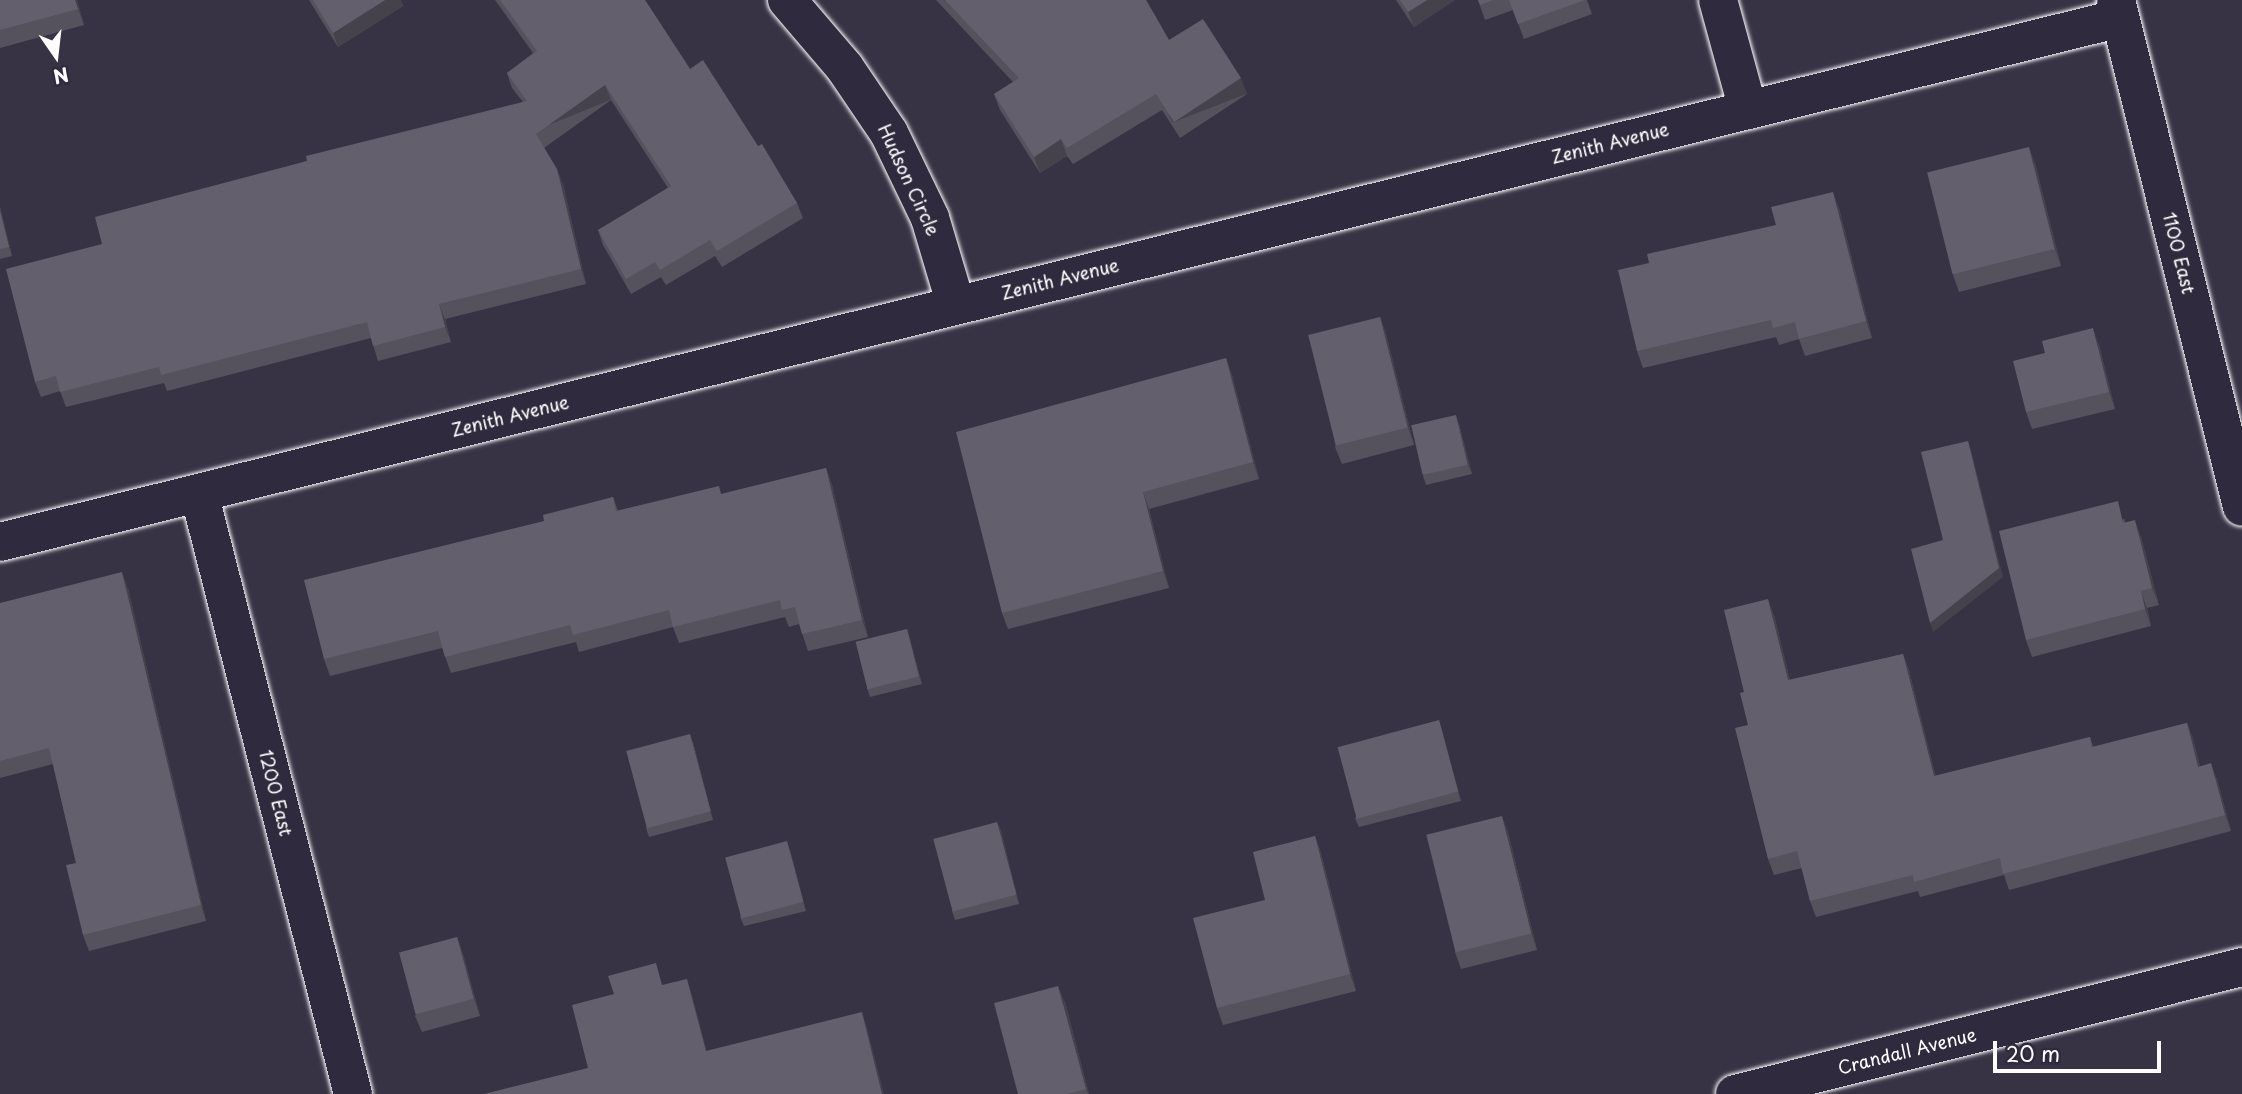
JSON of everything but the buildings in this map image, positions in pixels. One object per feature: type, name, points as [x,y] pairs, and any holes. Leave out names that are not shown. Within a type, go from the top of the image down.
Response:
[{"type":"street","name":"Hudson Circle","points":[[788,0],[845,68],[889,133],[930,218],[956,305]]},
{"type":"street","points":[[1718,0],[1748,110]]},
{"type":"street","name":"Zenith Avenue","points":[[0,542],[1748,110],[2118,9]]},
{"type":"street","name":"1100 East","points":[[2118,9],[2242,507]]},
{"type":"street","name":"1200 East","points":[[200,493],[353,1094]]},
{"type":"street","name":"Crandall Avenue","points":[[1735,1094],[2242,967]]}]
